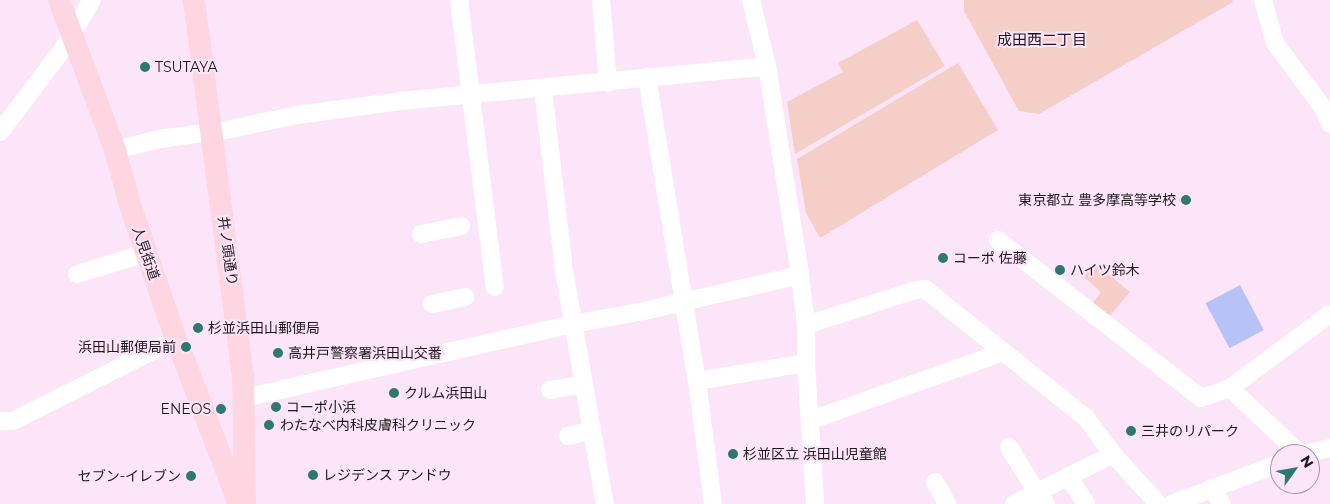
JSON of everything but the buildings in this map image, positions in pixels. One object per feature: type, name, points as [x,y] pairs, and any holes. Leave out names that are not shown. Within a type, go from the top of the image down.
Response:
[{"type":"main road","name":"人見街道","points":[[59,0],[116,150],[146,253],[176,339],[239,504]]},
{"type":"main road","name":"井ノ頭通り","points":[[194,0],[239,337],[244,398],[246,504]]},
{"type":"street","points":[[0,132],[63,50],[71,33],[92,0]]},
{"type":"street","points":[[459,0],[495,287]]},
{"type":"street","points":[[601,0],[608,83]]},
{"type":"street","points":[[751,0],[767,66],[800,275],[806,325],[806,363],[815,504]]},
{"type":"street","points":[[1263,0],[1275,43],[1328,113]]},
{"type":"street","points":[[116,150],[160,139],[212,132],[297,115],[400,101],[608,83],[648,77],[767,66]]},
{"type":"street","points":[[648,77],[697,382],[712,504]]},
{"type":"street","points":[[543,89],[572,324],[605,504]]},
{"type":"street","points":[[421,234],[461,226]]},
{"type":"street","points":[[998,240],[1201,398],[1230,388],[1330,314]]},
{"type":"street","points":[[77,274],[146,253]]},
{"type":"street","points":[[244,398],[800,275]]},
{"type":"street","points":[[806,325],[916,290],[925,289],[1086,418],[1113,454],[1158,504]]},
{"type":"street","points":[[432,304],[465,297]]},
{"type":"street","points":[[0,421],[13,421],[176,339]]},
{"type":"street","points":[[811,420],[1003,352]]},
{"type":"street","points":[[697,382],[806,363]]},
{"type":"street","points":[[550,390],[583,384]]},
{"type":"street","points":[[1230,388],[1289,444]]},
{"type":"street","points":[[568,436],[592,430]]},
{"type":"street","points":[[1009,447],[1042,498]]},
{"type":"street","points":[[1014,504],[1042,498],[1068,476],[1113,454]]},
{"type":"street","points":[[1172,504],[1270,467]]},
{"type":"street","points":[[1068,476],[1086,504]]},
{"type":"street","points":[[935,482],[947,504]]},
{"type":"street","points":[[1212,488],[1222,504]]},
{"type":"shaded area","points":[[964,0],[1232,0],[1233,2],[1039,114],[1019,111],[964,11]]},
{"type":"shaded area","points":[[917,20],[945,66],[795,154],[787,102],[843,72],[838,63]]},
{"type":"shaded area","points":[[958,63],[998,130],[820,238],[806,213],[797,159]]},
{"type":"shaded area","points":[[1095,263],[1130,292],[1107,319],[1090,307],[1101,292],[1084,277]]},
{"type":"water","points":[[1240,285],[1264,330],[1230,348],[1206,303]]},
{"type":"place","name":"TSUTAYA","points":[[145,67]]},
{"type":"place","name":"東京都立 豊多摩高等学校","points":[[1186,200]]},
{"type":"place","name":"コーポ 佐藤","points":[[943,258]]},
{"type":"place","name":"ハイツ鈴木","points":[[1060,270]]},
{"type":"place","name":"杉並浜田山郵便局","points":[[198,328]]},
{"type":"place","name":"浜田山郵便局前","points":[[186,347]]},
{"type":"place","name":"高井戸警察署浜田山交番","points":[[278,353]]},
{"type":"place","name":"クルム浜田山","points":[[394,393]]},
{"type":"place","name":"コーポ小浜","points":[[276,407]]},
{"type":"place","name":"ENEOS","points":[[221,409]]},
{"type":"place","name":"わたなべ内科皮膚科クリニック","points":[[269,425]]},
{"type":"place","name":"三井のリパーク","points":[[1131,431]]},
{"type":"place","name":"杉並区立 浜田山児童館","points":[[733,454]]},
{"type":"place","name":"レジデンス アンドウ","points":[[313,475]]},
{"type":"place","name":"セブン-イレブン","points":[[191,476]]},
{"type":"district","name":"成田西二丁目","points":[[1042,40]]}]
